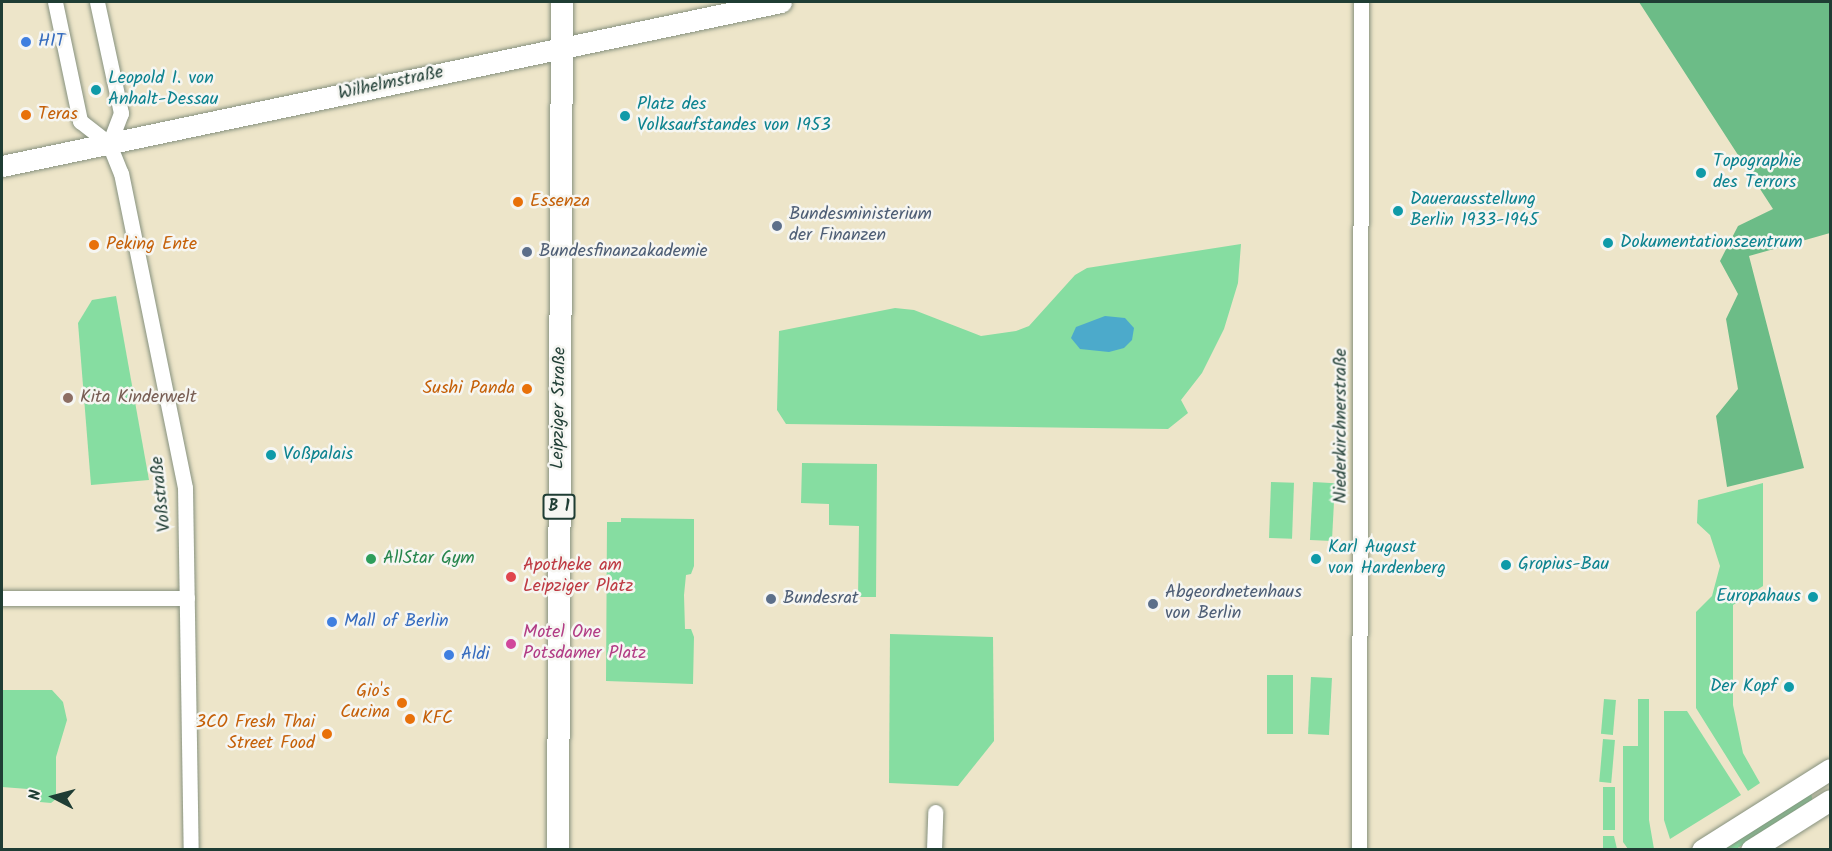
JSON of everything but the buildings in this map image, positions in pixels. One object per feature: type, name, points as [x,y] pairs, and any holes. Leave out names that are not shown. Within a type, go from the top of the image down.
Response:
[{"type":"main road","name":"Leipziger Straße","points":[[558,849],[562,2]]},
{"type":"main road","name":"Wilhelmstraße","points":[[2,166],[781,2]]},
{"type":"main road","points":[[1702,849],[1823,774],[1830,800],[1751,849]]},
{"type":"street","points":[[55,2],[80,121],[109,144],[120,113],[98,2]]},
{"type":"street","name":"Niederkirchnerstraße","points":[[1359,849],[1361,2]]},
{"type":"street","name":"Voßstraße","points":[[109,144],[125,188],[185,488],[191,849]]},
{"type":"street","points":[[2,598],[187,598]]},
{"type":"street","points":[[934,812],[934,849]]},
{"type":"green space","points":[[1639,2],[1830,2],[1830,233],[1749,256],[1804,468],[1727,487],[1716,416],[1738,389],[1726,319],[1738,294],[1720,261],[1738,226],[1773,209]]},
{"type":"green space","points":[[1241,244],[1238,283],[1224,329],[1202,373],[1181,400],[1188,413],[1168,429],[786,424],[777,410],[779,331],[895,308],[914,310],[981,336],[1016,331],[1029,326],[1075,275],[1087,268]]},
{"type":"green space","points":[[116,296],[149,480],[91,485],[78,323],[92,300]]},
{"type":"green space","points":[[802,463],[877,464],[876,597],[858,597],[859,526],[829,525],[829,504],[801,503]]},
{"type":"green space","points":[[1271,482],[1294,483],[1292,539],[1269,538]]},
{"type":"green space","points":[[1313,482],[1335,483],[1332,541],[1310,540]]},
{"type":"green space","points":[[1763,483],[1763,586],[1733,605],[1733,705],[1743,753],[1760,783],[1748,791],[1696,708],[1696,612],[1712,596],[1720,566],[1710,535],[1697,523],[1698,500]]},
{"type":"green space","points":[[621,518],[694,519],[694,566],[691,574],[686,575],[684,595],[685,629],[691,629],[694,637],[693,684],[606,681],[607,522],[621,522]]},
{"type":"green space","points":[[890,634],[993,637],[994,741],[958,786],[889,783]]},
{"type":"green space","points":[[1267,675],[1293,675],[1293,734],[1267,734]]},
{"type":"green space","points":[[1311,677],[1332,678],[1329,735],[1308,734]]},
{"type":"green space","points":[[2,690],[52,690],[63,702],[67,720],[56,757],[56,799],[51,803],[40,802],[41,790],[2,787]]},
{"type":"green space","points":[[1604,699],[1616,700],[1613,735],[1601,734]]},
{"type":"green space","points":[[1638,699],[1649,699],[1649,820],[1654,849],[1628,849],[1623,842],[1623,746],[1638,746]]},
{"type":"green space","points":[[1664,711],[1687,711],[1741,795],[1670,839],[1664,820]]},
{"type":"green space","points":[[1603,739],[1615,740],[1611,783],[1599,782]]},
{"type":"green space","points":[[1603,787],[1615,787],[1615,830],[1603,830]]},
{"type":"green space","points":[[1811,793],[1813,802],[1736,849],[1718,850]]},
{"type":"green space","points":[[1603,836],[1614,836],[1617,849],[1603,849]]},
{"type":"water","points":[[1105,316],[1125,318],[1134,328],[1132,340],[1124,348],[1109,352],[1080,349],[1071,338],[1076,327]]},
{"type":"place","name":"HIT","points":[[26,42]]},
{"type":"place","name":"Leopold I. von Anhalt-Dessau","points":[[96,90]]},
{"type":"place","name":"Teras","points":[[26,115]]},
{"type":"place","name":"Platz des Volksaufstandes von 1953","points":[[625,116]]},
{"type":"place","name":"Topographie des Terrors","points":[[1701,173]]},
{"type":"place","name":"Essenza","points":[[518,202]]},
{"type":"place","name":"Dauerausstellung Berlin 1933-1945","points":[[1398,211]]},
{"type":"place","name":"Bundesministerium der Finanzen","points":[[777,226]]},
{"type":"place","name":"Dokumentationszentrum","points":[[1608,243]]},
{"type":"place","name":"Peking Ente","points":[[94,245]]},
{"type":"place","name":"Bundesfinanzakademie","points":[[527,252]]},
{"type":"place","name":"Sushi Panda","points":[[527,389]]},
{"type":"place","name":"Kita Kinderwelt","points":[[68,398]]},
{"type":"place","name":"Voßpalais","points":[[271,455]]},
{"type":"place","name":"AllStar Gym","points":[[371,559]]},
{"type":"place","name":"Karl August von Hardenberg","points":[[1316,559]]},
{"type":"place","name":"Gropius-Bau","points":[[1506,565]]},
{"type":"place","name":"Apotheke am Leipziger Platz","points":[[511,577]]},
{"type":"place","name":"Europahaus","points":[[1813,597]]},
{"type":"place","name":"Bundesrat","points":[[771,599]]},
{"type":"place","name":"Abgeordnetenhaus von Berlin","points":[[1153,604]]},
{"type":"place","name":"Mall of Berlin","points":[[332,622]]},
{"type":"place","name":"Motel One Potsdamer Platz","points":[[511,644]]},
{"type":"place","name":"Aldi","points":[[449,655]]},
{"type":"place","name":"Der Kopf","points":[[1789,687]]},
{"type":"place","name":"Gio's Cucina","points":[[402,703]]},
{"type":"place","name":"KFC","points":[[410,719]]},
{"type":"place","name":"3CO Fresh Thai Street Food","points":[[327,734]]}]
